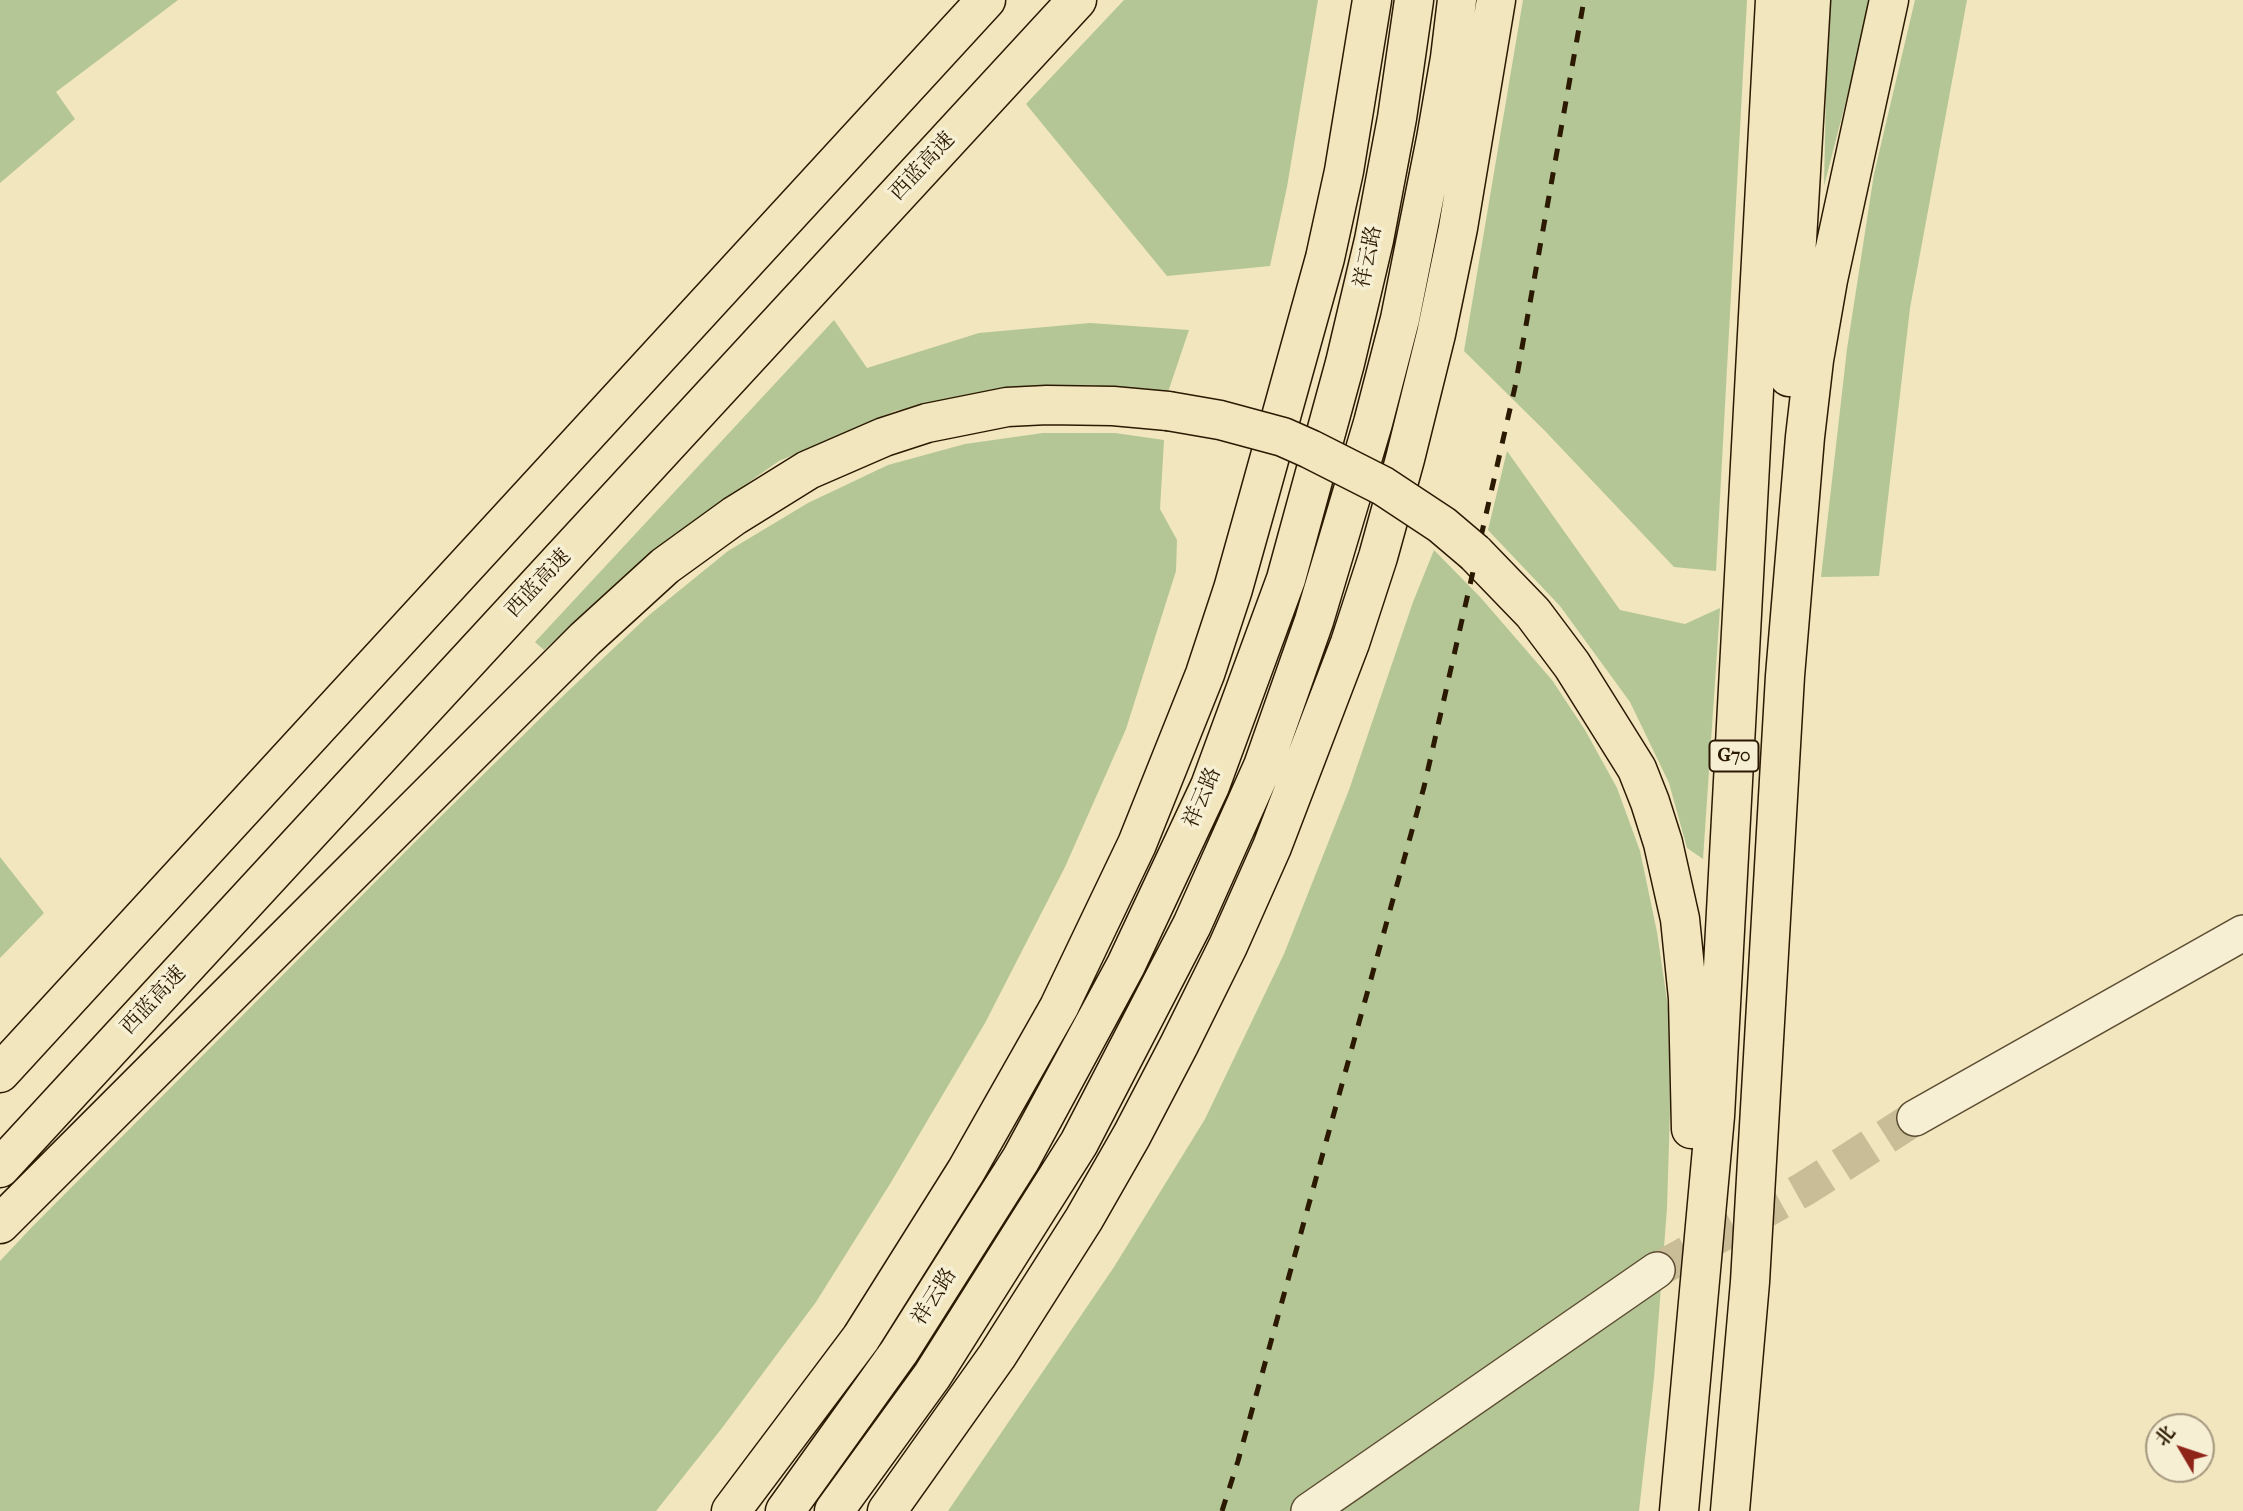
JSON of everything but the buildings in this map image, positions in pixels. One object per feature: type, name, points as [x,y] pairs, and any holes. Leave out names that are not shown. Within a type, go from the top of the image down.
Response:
[{"type":"main road","points":[[0,1073],[986,0]]},
{"type":"main road","name":"西蓝高速","points":[[0,1168],[1077,0]]},
{"type":"main road","points":[[730,1511],[861,1338],[951,1195],[1059,1007],[1137,844],[1205,674],[1233,589],[1325,258],[1345,172],[1373,0]]},
{"type":"main road","name":"祥云路","points":[[785,1511],[899,1352],[1021,1159],[1126,965],[1210,786],[1286,579],[1342,375],[1379,212],[1397,118],[1414,0]]},
{"type":"main road","name":"祥云路","points":[[834,1511],[932,1376],[1079,1143],[1192,925],[1263,766],[1330,571],[1373,423],[1399,319],[1436,139],[1457,0]]},
{"type":"main road","points":[[887,1511],[997,1356],[1084,1219],[1179,1045],[1228,946],[1272,847],[1350,643],[1378,557],[1405,458],[1450,268],[1496,0]]},
{"type":"main road","name":"G70","points":[[1679,1511],[1716,1102],[1775,0]]},
{"type":"main road","points":[[1785,676],[1789,379],[1811,0]]},
{"type":"main road","name":"G70","points":[[1730,1511],[1749,1282],[1785,676],[1814,360],[1845,192],[1889,0]]},
{"type":"main road","points":[[0,1224],[566,657],[665,566],[734,516],[808,470],[884,437],[927,423],[1007,407],[1113,406],[1168,411],[1220,420],[1283,437],[1383,486],[1442,525],[1475,553],[1533,613],[1578,674],[1637,769],[1663,843],[1680,919],[1688,998],[1694,1335]]},
{"type":"street","points":[[1915,1118],[2243,933]]},
{"type":"street","points":[[1309,1511],[1657,1270]]},
{"type":"green space","points":[[0,0],[178,0],[56,92],[75,119],[0,183]]},
{"type":"green space","points":[[1124,0],[1318,0],[1287,187],[1270,266],[1167,276],[1026,104]]},
{"type":"green space","points":[[1523,0],[1747,0],[1716,571],[1674,567],[1545,431],[1464,351]]},
{"type":"green space","points":[[1828,0],[1872,0],[1824,186]]},
{"type":"green space","points":[[1915,0],[1967,0],[1910,308],[1879,576],[1821,577],[1847,349],[1874,174]]},
{"type":"green space","points":[[834,320],[867,368],[979,333],[1090,323],[1189,330],[1168,392],[1088,385],[1010,391],[895,411],[779,461],[665,541],[544,650],[535,642]]},
{"type":"green space","points":[[1043,433],[1115,433],[1164,440],[1160,509],[1177,540],[1176,571],[1126,729],[1065,867],[985,1023],[890,1184],[816,1302],[656,1511],[0,1511],[0,1261],[31,1228],[565,694],[648,616],[728,551],[808,503],[888,465],[965,444]]},
{"type":"green space","points":[[1507,451],[1620,610],[1685,624],[1720,608],[1703,859],[1687,848],[1669,783],[1630,702],[1560,606],[1488,530]]},
{"type":"green space","points":[[1434,550],[1481,598],[1552,680],[1585,730],[1617,788],[1640,851],[1657,932],[1668,1007],[1670,1110],[1667,1208],[1654,1378],[1639,1511],[948,1511],[1114,1267],[1205,1119],[1284,954],[1349,790],[1413,602]]},
{"type":"green space","points":[[0,857],[44,913],[0,958]]},
{"type":"tunnel","points":[[1657,1270],[1804,1189],[1915,1118]]},
{"type":"railway","points":[[1222,1511],[1424,787],[1515,387],[1584,0]]}]
